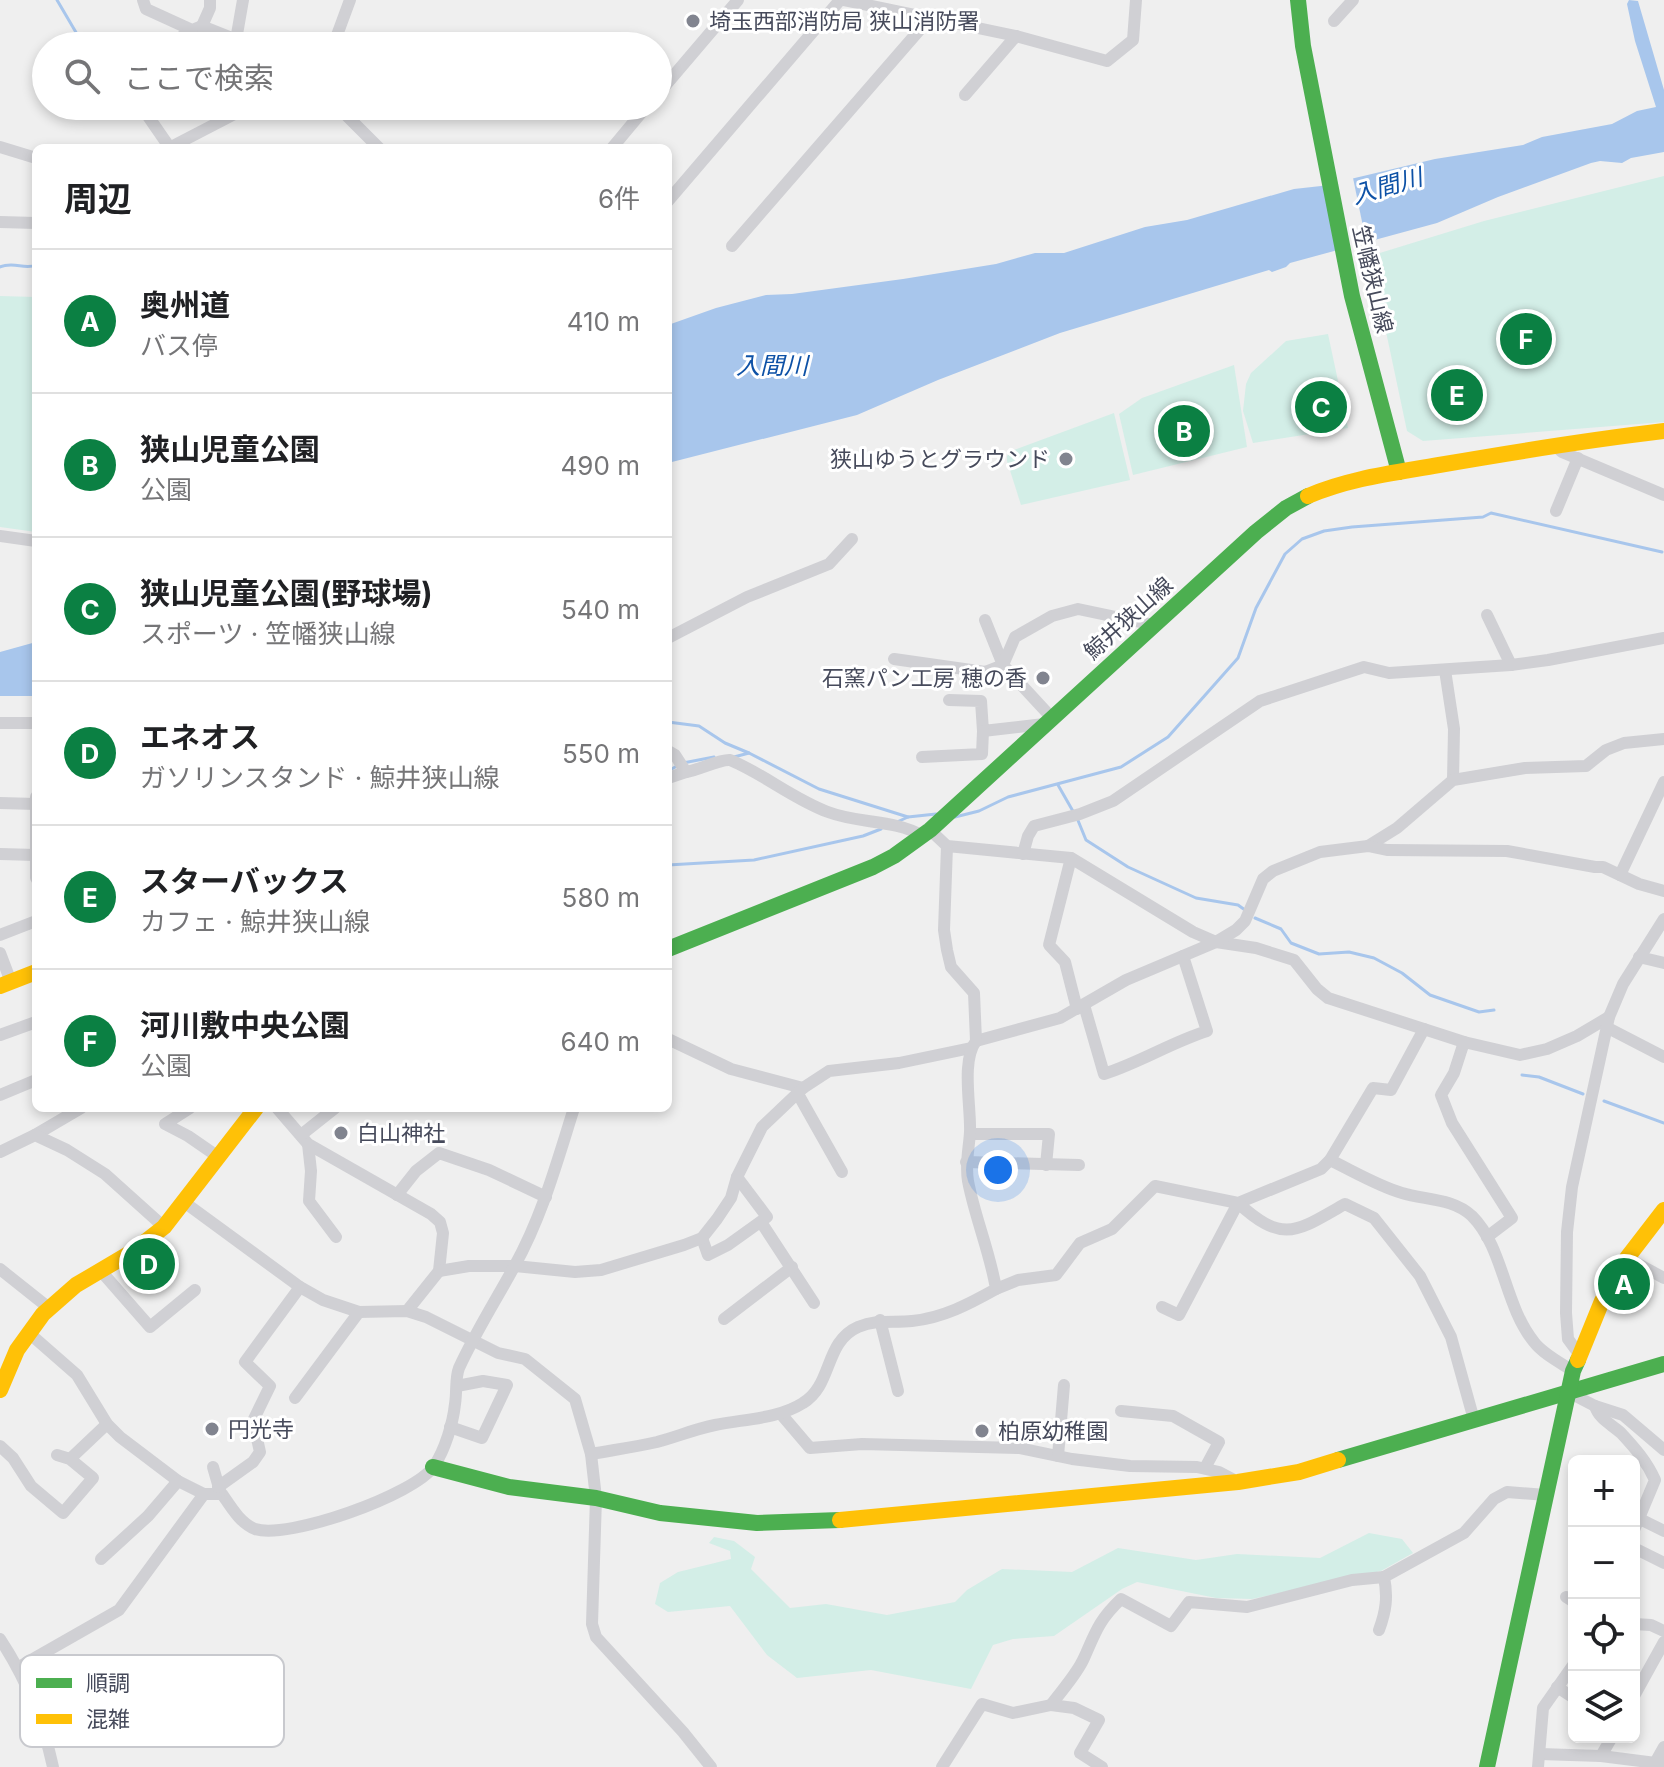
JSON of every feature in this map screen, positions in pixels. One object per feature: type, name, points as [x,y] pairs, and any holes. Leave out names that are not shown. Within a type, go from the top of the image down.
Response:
[{"type":"main road","name":"笠幡狭山線","points":[[1298,0],[1303,46],[1352,296],[1399,472]]},
{"type":"main road","name":"鯨井狭山線","points":[[672,947],[873,867],[927,833],[1047,721],[1288,506],[1323,490],[1399,472],[1554,445],[1664,431]]},
{"type":"main road","points":[[5,984],[32,974]]},
{"type":"main road","points":[[0,1390],[18,1349],[49,1308],[78,1284],[138,1250],[164,1227],[253,1112]]},
{"type":"main road","points":[[1487,1767],[1573,1371],[1602,1301],[1627,1258],[1658,1229],[1664,1210]]},
{"type":"main road","points":[[433,1467],[509,1487],[596,1498],[660,1513],[713,1520],[808,1523],[1238,1482],[1326,1466],[1664,1364]]},
{"type":"street","points":[[143,0],[146,9],[210,32]]},
{"type":"street","points":[[190,32],[197,28],[210,8],[210,0]]},
{"type":"street","points":[[237,32],[243,0]]},
{"type":"street","points":[[338,32],[350,0]]},
{"type":"street","points":[[672,78],[738,0]]},
{"type":"street","points":[[672,196],[841,0],[1016,36],[1107,61],[1133,40],[1136,0]]},
{"type":"street","points":[[1334,21],[1353,0]]},
{"type":"street","points":[[732,246],[929,19]]},
{"type":"street","points":[[965,95],[1016,36]]},
{"type":"street","points":[[151,120],[167,144]]},
{"type":"street","points":[[178,144],[223,120]]},
{"type":"street","points":[[351,120],[375,144]]},
{"type":"street","points":[[615,144],[635,120]]},
{"type":"street","points":[[0,147],[32,157]]},
{"type":"street","points":[[0,222],[32,223]]},
{"type":"street","points":[[1554,445],[1664,495]]},
{"type":"street","points":[[1556,511],[1578,458]]},
{"type":"street","points":[[0,536],[32,540]]},
{"type":"street","points":[[672,636],[747,597],[829,564],[852,539]]},
{"type":"street","points":[[894,659],[985,672],[1003,665],[1015,637],[1052,616],[1078,609],[1154,625]]},
{"type":"street","points":[[1487,615],[1511,665]]},
{"type":"street","points":[[983,731],[1047,721],[1003,665],[985,620]]},
{"type":"street","points":[[1023,854],[1034,826],[1080,814],[1113,801],[1260,701],[1364,667],[1389,673],[1511,665],[1664,638]]},
{"type":"street","points":[[1445,670],[1454,729],[1453,780]]},
{"type":"street","points":[[922,757],[982,754],[981,701],[949,700]]},
{"type":"street","points":[[0,723],[32,723]]},
{"type":"street","points":[[1368,846],[1397,828],[1453,780],[1525,768],[1586,766],[1606,750],[1624,743],[1664,739]]},
{"type":"street","points":[[672,753],[686,772]]},
{"type":"street","points":[[672,777],[703,769],[723,759],[730,760],[788,794],[830,813],[927,833],[947,846],[1071,858],[1148,906],[1216,942],[1256,948],[1294,960],[1328,998],[1464,1042],[1520,1055],[1557,1045],[1609,1023]]},
{"type":"street","points":[[1620,875],[1664,782]]},
{"type":"street","points":[[0,803],[32,804]]},
{"type":"street","points":[[947,846],[944,930],[951,967],[974,993],[974,1044],[968,1086],[970,1134],[966,1162],[996,1289]]},
{"type":"street","points":[[439,1271],[469,1266],[515,1266],[575,1272],[601,1270],[663,1253],[702,1238],[731,1198],[737,1177],[762,1127],[801,1091],[829,1071],[899,1063],[1039,1026],[1081,1007],[1126,980],[1216,942],[1236,930],[1245,921],[1263,879],[1273,871],[1320,852],[1368,846],[1387,850],[1507,851],[1603,867],[1639,884],[1664,891]]},
{"type":"street","points":[[0,854],[32,855]]},
{"type":"street","points":[[1071,858],[1049,945],[1065,962],[1104,1074],[1134,1064],[1175,1041],[1207,1031],[1183,956]]},
{"type":"street","points":[[1579,1354],[1568,1339],[1565,1273],[1572,1187],[1609,1023],[1639,957],[1664,919]]},
{"type":"street","points":[[0,935],[32,923]]},
{"type":"street","points":[[0,953],[5,984]]},
{"type":"street","points":[[1639,957],[1664,963]]},
{"type":"street","points":[[1609,1023],[1664,1057]]},
{"type":"street","points":[[0,1035],[32,1024]]},
{"type":"street","points":[[1162,1307],[1179,1315],[1238,1203],[1321,1169],[1330,1160],[1373,1088],[1391,1090],[1424,1029]]},
{"type":"street","points":[[672,1041],[731,1069],[801,1091],[842,1172]]},
{"type":"street","points":[[1464,1042],[1454,1073],[1441,1095],[1452,1123],[1512,1218],[1487,1237]]},
{"type":"street","points":[[0,1095],[32,1082]]},
{"type":"street","points":[[0,1152],[71,1112]]},
{"type":"street","points":[[184,1112],[165,1124],[217,1156]]},
{"type":"street","points":[[280,1112],[304,1139],[440,1222],[443,1233],[439,1271],[407,1311]]},
{"type":"street","points":[[304,1139],[331,1112]]},
{"type":"street","points":[[213,1467],[220,1491],[243,1522],[256,1529],[285,1529],[314,1524],[395,1494],[433,1467],[450,1427],[457,1371],[515,1266],[546,1197],[573,1112]]},
{"type":"street","points":[[970,1134],[1049,1134],[1046,1165]]},
{"type":"street","points":[[35,1135],[67,1150],[105,1174],[164,1227]]},
{"type":"street","points":[[304,1139],[311,1171],[309,1201],[336,1237]]},
{"type":"street","points":[[397,1195],[416,1171],[439,1153],[489,1170],[546,1197]]},
{"type":"street","points":[[1330,1160],[1401,1193],[1459,1207],[1472,1217],[1487,1237],[1506,1290],[1532,1341],[1573,1371]]},
{"type":"street","points":[[966,1162],[1079,1165]]},
{"type":"street","points":[[702,1238],[708,1255],[728,1245],[767,1217],[737,1177]]},
{"type":"street","points":[[591,1454],[656,1442],[711,1425],[781,1414],[803,1404],[814,1395],[843,1335],[880,1320],[909,1322],[933,1318],[964,1308],[1018,1280],[1056,1275],[1080,1243],[1112,1229],[1155,1186],[1238,1203],[1260,1223],[1276,1229],[1301,1229],[1345,1204],[1374,1218],[1412,1264],[1451,1337],[1474,1420]]},
{"type":"street","points":[[184,1202],[300,1287],[323,1300],[359,1312],[407,1311],[426,1317],[498,1353],[525,1359],[575,1399],[591,1454],[596,1498],[592,1624],[596,1637],[711,1767]]},
{"type":"street","points":[[761,1222],[814,1303]]},
{"type":"street","points":[[1627,1258],[1664,1278]]},
{"type":"street","points":[[724,1319],[792,1267]]},
{"type":"street","points":[[0,1269],[49,1308]]},
{"type":"street","points":[[101,1271],[150,1327],[195,1290]]},
{"type":"street","points":[[29,1333],[77,1375],[107,1424],[120,1437],[178,1481],[204,1494],[220,1491],[260,1452],[253,1421],[270,1386],[245,1362],[300,1287]]},
{"type":"street","points":[[295,1398],[359,1312]]},
{"type":"street","points":[[880,1320],[898,1391]]},
{"type":"street","points":[[450,1427],[482,1438],[507,1385],[483,1381],[457,1386]]},
{"type":"street","points":[[1058,1456],[1064,1385]]},
{"type":"street","points":[[1568,1392],[1595,1406],[1623,1415],[1664,1450]]},
{"type":"street","points":[[1595,1406],[1597,1414],[1640,1455]]},
{"type":"street","points":[[1121,1411],[1173,1416],[1219,1442],[1205,1468]]},
{"type":"street","points":[[781,1414],[810,1448],[862,1444],[1019,1448],[1130,1466],[1205,1468],[1238,1482]]},
{"type":"street","points":[[0,1446],[13,1458],[31,1486],[63,1513],[93,1478],[63,1457],[107,1424]]},
{"type":"street","points":[[1640,1455],[1655,1480],[1640,1501]]},
{"type":"street","points":[[101,1559],[148,1516],[178,1481]]},
{"type":"street","points":[[1051,1705],[1084,1659],[1088,1642],[1105,1614],[1121,1599],[1171,1626],[1189,1602],[1247,1607],[1352,1580],[1384,1577],[1464,1533],[1494,1499],[1507,1492],[1546,1495]]},
{"type":"street","points":[[40,1655],[119,1610],[204,1494]]},
{"type":"street","points":[[1640,1525],[1664,1531]]},
{"type":"street","points":[[1640,1551],[1664,1563]]},
{"type":"street","points":[[1379,1630],[1387,1610],[1384,1577]]},
{"type":"street","points":[[1640,1624],[1664,1631]]},
{"type":"street","points":[[0,1639],[19,1667]]},
{"type":"street","points":[[1640,1682],[1664,1642]]},
{"type":"street","points":[[1569,1671],[1543,1708],[1539,1761],[1601,1756],[1660,1763],[1664,1747]]},
{"type":"street","points":[[1557,1687],[1568,1694]]},
{"type":"street","points":[[942,1767],[982,1704],[1013,1713],[1051,1705],[1074,1708],[1099,1720],[1080,1753],[1102,1767]]},
{"type":"street","points":[[1601,1756],[1609,1743]]},
{"type":"street","points":[[48,1747],[53,1767]]},
{"type":"green space","points":[[1664,176],[1664,422],[1423,441],[1407,431],[1370,256],[1484,221]]},
{"type":"green space","points":[[0,296],[32,297],[32,531],[0,527]]},
{"type":"green space","points":[[1328,334],[1348,428],[1253,443],[1243,411],[1246,384],[1251,373],[1286,341]]},
{"type":"green space","points":[[1234,365],[1247,447],[1133,475],[1119,414],[1142,398]]},
{"type":"green space","name":"狭山ゆうとグラウンド","points":[[1114,413],[1130,480],[1021,505],[1007,461],[1011,451]]},
{"type":"green space","points":[[1369,1533],[1402,1539],[1413,1553],[1381,1571],[1252,1599],[1216,1598],[1137,1582],[1054,1636],[1013,1639],[993,1645],[971,1689],[871,1670],[797,1678],[767,1655],[730,1606],[668,1612],[655,1604],[660,1583],[678,1572],[731,1559],[730,1551],[709,1543],[714,1537],[734,1541],[755,1557],[751,1569],[790,1608],[826,1604],[887,1615],[955,1602],[967,1590],[1002,1569],[1072,1572],[1118,1548],[1196,1560],[1237,1554],[1320,1558]]},
{"type":"water","name":"入間川","points":[[1629,0],[1638,1],[1664,90],[1664,152],[1631,158],[1622,163],[1591,163],[1437,223],[1290,263],[1272,272],[1269,270],[1060,333],[857,415],[672,462],[672,324],[766,295],[903,279],[996,264],[1035,253],[1064,253],[1145,227],[1187,220],[1294,189],[1321,186],[1435,159],[1523,145],[1542,137],[1612,124],[1637,111],[1656,107],[1627,4]]},
{"type":"water","points":[[32,643],[32,696],[0,696],[0,652]]},
{"type":"pier","points":[[1352,173],[1367,246],[1338,254],[1323,181]]},
{"type":"waterway","points":[[57,0],[76,32]]},
{"type":"waterway","points":[[0,267],[32,266]]},
{"type":"waterway","points":[[955,817],[979,811],[1008,797],[1121,767],[1168,737],[1238,658],[1256,608],[1285,554],[1302,539],[1324,531],[1352,527],[1483,517],[1491,513],[1662,552]]},
{"type":"waterway","points":[[672,723],[699,726],[725,743],[819,789],[908,817]]},
{"type":"waterway","points":[[734,757],[749,753]]},
{"type":"waterway","points":[[683,763],[714,757]]},
{"type":"waterway","points":[[672,769],[677,766]]},
{"type":"waterway","points":[[1058,785],[1074,813]]},
{"type":"waterway","points":[[897,822],[908,817],[936,814]]},
{"type":"waterway","points":[[1077,818],[1086,840],[1128,867],[1196,898],[1238,905],[1245,910]]},
{"type":"waterway","points":[[672,865],[754,860],[863,836],[881,829]]},
{"type":"waterway","points":[[1255,918],[1281,929],[1291,943],[1319,954],[1349,952],[1374,958],[1402,973],[1430,995],[1479,1012],[1494,1010]]},
{"type":"waterway","points":[[1522,1075],[1539,1077],[1583,1094]]},
{"type":"waterway","points":[[1604,1101],[1664,1123]]},
{"type":"traffic: fast","points":[[1298,0],[1303,46],[1352,296],[1399,472]]},
{"type":"traffic: fast","points":[[672,947],[894,856],[930,830],[1256,532],[1286,508],[1308,496]]},
{"type":"traffic: fast","points":[[1487,1767],[1573,1371],[1578,1360]]},
{"type":"traffic: fast","points":[[1338,1460],[1664,1364]]},
{"type":"traffic: fast","points":[[433,1467],[509,1487],[596,1498],[660,1513],[757,1523],[840,1520]]},
{"type":"traffic: slow","points":[[1308,496],[1356,480],[1552,446],[1664,431]]},
{"type":"traffic: slow","points":[[0,986],[32,974]]},
{"type":"traffic: slow","points":[[0,1390],[17,1350],[43,1314],[76,1285],[132,1252],[164,1227],[253,1112]]},
{"type":"traffic: slow","points":[[1578,1360],[1602,1301],[1627,1258],[1664,1210]]},
{"type":"traffic: slow","points":[[840,1520],[1238,1482],[1299,1472],[1338,1460]]},
{"type":"place","name":"埼玉西部消防局 狭山消防署","points":[[693,21]]},
{"type":"place","name":"河川敷中央公園","points":[[1526,339]]},
{"type":"place","name":"スターバックス","points":[[1457,395]]},
{"type":"place","name":"狭山児童公園(野球場)","points":[[1321,407]]},
{"type":"place","name":"狭山児童公園","points":[[1184,431]]},
{"type":"place","name":"狭山ゆうとグラウンド","points":[[1066,459]]},
{"type":"place","name":"石窯パン工房 穂の香","points":[[1043,678]]},
{"type":"place","name":"白山神社","points":[[341,1133]]},
{"type":"place","name":"エネオス","points":[[149,1264]]},
{"type":"place","name":"奥州道","points":[[1624,1284]]},
{"type":"place","name":"円光寺","points":[[212,1429]]},
{"type":"place","name":"柏原幼稚園","points":[[982,1431]]}]
